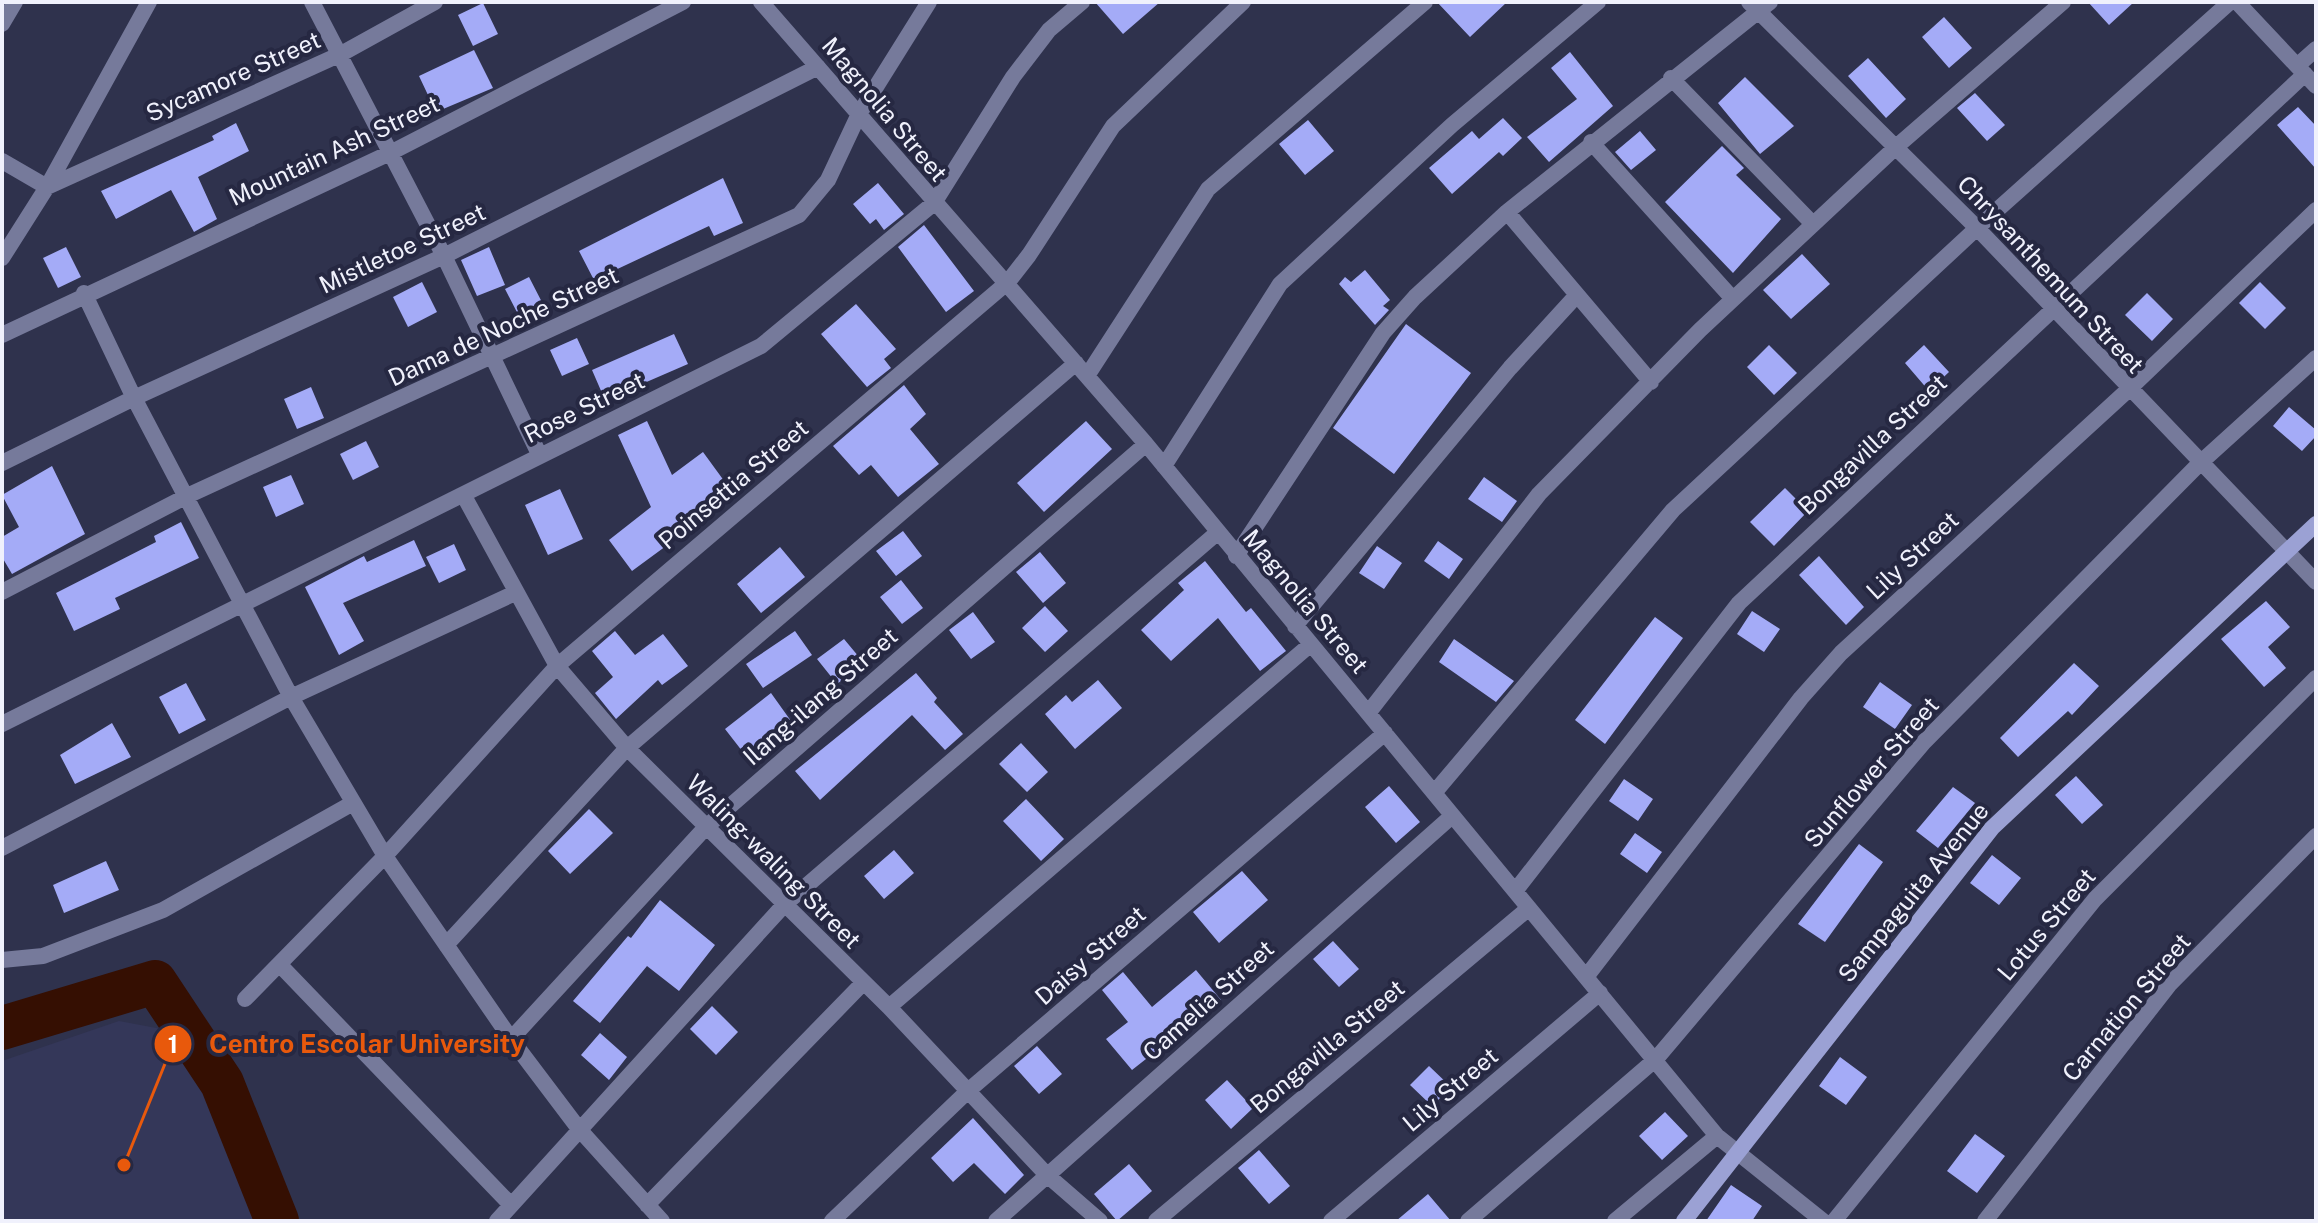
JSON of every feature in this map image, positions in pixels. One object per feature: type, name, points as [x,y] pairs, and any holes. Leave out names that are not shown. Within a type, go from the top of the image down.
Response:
[{"type":"main road","name":"Sampaguita Avenue","points":[[1684,1221],[1992,828],[2316,524]]},
{"type":"street","points":[[2,24],[15,2]]},
{"type":"street","points":[[2,258],[47,187],[149,2]]},
{"type":"street","points":[[312,2],[392,152],[494,356],[539,454]]},
{"type":"street","name":"Mountain Ash Street","points":[[2,335],[84,293],[392,152],[683,2]]},
{"type":"street","name":"Magnolia Street","points":[[761,2],[1146,444],[1717,1136],[1735,1154],[1823,1221]]},
{"type":"street","name":"Dama de Noche Street","points":[[2,592],[187,496],[799,215],[828,180],[859,114],[929,2]]},
{"type":"street","name":"Rose Street","points":[[2,724],[761,346],[934,203],[1022,65],[1049,30],[1082,2]]},
{"type":"street","name":"Poinsettia Street","points":[[245,999],[385,856],[557,666],[1008,282],[1113,126],[1243,2]]},
{"type":"street","points":[[1087,376],[1208,189],[1425,2]]},
{"type":"street","points":[[1164,466],[1280,284],[1452,125],[1598,2]]},
{"type":"street","points":[[1369,712],[1539,494],[1733,299],[1896,147],[2063,2]]},
{"type":"street","points":[[1434,793],[1673,510],[1977,228],[2230,2]]},
{"type":"street","points":[[2237,2],[2306,75]]},
{"type":"street","name":"Sycamore Street","points":[[47,187],[341,54],[428,3]]},
{"type":"street","points":[[1236,556],[1383,333],[1415,297],[1507,212],[1759,6]]},
{"type":"street","name":"Chrysanthemum Street","points":[[1759,6],[2316,582]]},
{"type":"street","name":"Bongavilla Street","points":[[1516,890],[1739,603],[2052,308],[2306,75],[2316,49]]},
{"type":"street","name":"Mistletoe Street","points":[[2,463],[134,398],[444,256],[818,67]]},
{"type":"street","points":[[1671,78],[1813,224]]},
{"type":"street","points":[[1591,142],[1733,299]]},
{"type":"street","points":[[2,161],[47,187]]},
{"type":"street","name":"Lily Street","points":[[1586,977],[1801,698],[1841,653],[2128,390],[2316,210]]},
{"type":"street","points":[[1507,212],[1651,382]]},
{"type":"street","points":[[84,293],[134,398],[291,697],[385,856],[511,1039],[579,1129],[662,1221]]},
{"type":"street","points":[[1295,626],[1510,368],[1576,296]]},
{"type":"street","name":"Sunflower Street","points":[[1468,1221],[1656,1059],[1924,742],[2199,464],[2316,358]]},
{"type":"street","points":[[446,945],[627,748],[1076,363]]},
{"type":"street","name":"Ilang-ilang Street","points":[[511,1039],[706,827],[1146,444]]},
{"type":"street","name":"Waling-waling Street","points":[[464,496],[557,666],[627,748],[889,1007],[1047,1175],[1100,1221]]},
{"type":"street","points":[[497,1221],[784,905],[1217,533]]},
{"type":"street","points":[[2,848],[291,697],[515,593]]},
{"type":"street","points":[[889,1007],[1311,644]]},
{"type":"street","name":"Lotus Street","points":[[1834,1221],[2095,899],[2316,678]]},
{"type":"street","name":"Daisy Street","points":[[838,1219],[969,1090],[1385,733]]},
{"type":"street","points":[[2,960],[43,956],[163,910],[353,803]]},
{"type":"street","name":"Camelia Street","points":[[996,1221],[1452,816]]},
{"type":"street","name":"Carnation Street","points":[[1985,1221],[2169,985],[2316,836]]},
{"type":"street","name":"Bongavilla Street","points":[[1156,1221],[1529,908]]},
{"type":"street","points":[[280,965],[511,1205]]},
{"type":"street","points":[[647,1205],[863,983]]},
{"type":"street","name":"Lily Street","points":[[1331,1221],[1600,993]]},
{"type":"street","points":[[1615,1221],[1717,1136]]},
{"type":"shaded area","points":[[119,1021],[167,1030],[207,1066],[227,1108],[264,1221],[2,1221],[2,1061]]},
{"type":"building","points":[[1095,2],[1160,2],[1123,34]]},
{"type":"building","points":[[1437,2],[1507,2],[1470,37]]},
{"type":"building","points":[[2088,2],[2134,2],[2109,25]]},
{"type":"building","points":[[483,3],[498,34],[473,46],[458,15]]},
{"type":"building","points":[[1944,17],[1972,48],[1949,68],[1922,37]]},
{"type":"building","points":[[474,50],[493,88],[436,112],[419,76]]},
{"type":"building","points":[[1570,52],[1613,106],[1549,162],[1527,137],[1577,99],[1551,68]]},
{"type":"building","points":[[1868,58],[1906,99],[1886,118],[1848,76]]},
{"type":"building","points":[[1745,77],[1794,126],[1760,154],[1718,103]]},
{"type":"building","points":[[1975,93],[2005,125],[1987,141],[1957,108]]},
{"type":"building","points":[[2298,107],[2316,126],[2316,169],[2277,125]]},
{"type":"building","points":[[1503,118],[1522,138],[1503,156],[1499,152],[1452,194],[1429,168],[1472,131],[1479,139]]},
{"type":"building","points":[[1308,120],[1334,151],[1305,175],[1279,144]]},
{"type":"building","points":[[236,123],[249,151],[198,177],[217,219],[194,232],[171,190],[116,219],[101,191],[214,140],[212,136]]},
{"type":"building","points":[[1640,131],[1656,150],[1631,170],[1615,152]]},
{"type":"building","points":[[1722,146],[1744,168],[1736,175],[1781,219],[1733,273],[1665,202]]},
{"type":"building","points":[[723,178],[743,223],[714,236],[709,226],[594,280],[579,251]]},
{"type":"building","points":[[878,183],[904,214],[884,230],[876,219],[870,224],[853,204]]},
{"type":"building","points":[[924,225],[974,291],[946,312],[898,247]]},
{"type":"building","points":[[66,247],[81,277],[58,288],[43,258]]},
{"type":"building","points":[[489,247],[505,285],[477,296],[461,260]]},
{"type":"building","points":[[1802,254],[1830,284],[1791,319],[1763,290]]},
{"type":"building","points":[[1365,270],[1390,300],[1383,306],[1389,310],[1375,325],[1339,284],[1345,277],[1351,282]]},
{"type":"building","points":[[529,277],[546,310],[522,322],[505,289]]},
{"type":"building","points":[[422,282],[437,312],[408,327],[393,297]]},
{"type":"building","points":[[2260,282],[2286,308],[2265,329],[2239,303]]},
{"type":"building","points":[[2147,293],[2173,319],[2152,341],[2125,315]]},
{"type":"building","points":[[856,304],[896,349],[884,359],[891,368],[867,387],[821,334]]},
{"type":"building","points":[[1406,324],[1471,373],[1394,474],[1333,428]]},
{"type":"building","points":[[674,334],[688,364],[605,400],[592,370]]},
{"type":"building","points":[[577,338],[589,364],[562,376],[550,350]]},
{"type":"building","points":[[1769,345],[1797,373],[1774,395],[1747,367]]},
{"type":"building","points":[[1924,345],[1949,372],[1929,391],[1905,363]]},
{"type":"building","points":[[904,385],[926,414],[910,429],[939,464],[898,497],[871,465],[859,475],[833,446]]},
{"type":"building","points":[[311,387],[324,418],[297,429],[284,399]]},
{"type":"building","points":[[2289,407],[2316,430],[2316,436],[2302,451],[2273,426]]},
{"type":"building","points":[[647,421],[672,475],[703,452],[730,489],[676,529],[681,535],[632,571],[609,540],[651,507],[618,435]]},
{"type":"building","points":[[1086,421],[1112,449],[1044,512],[1017,483]]},
{"type":"building","points":[[366,441],[379,467],[353,480],[340,454]]},
{"type":"building","points":[[52,466],[85,534],[12,574],[2,557],[2,537],[19,527],[2,495]]},
{"type":"building","points":[[291,475],[304,504],[276,517],[263,487]]},
{"type":"building","points":[[1484,477],[1517,501],[1502,522],[1468,499]]},
{"type":"building","points":[[1785,488],[1808,511],[1774,546],[1750,522]]},
{"type":"building","points":[[560,489],[583,539],[548,555],[525,505]]},
{"type":"building","points":[[181,522],[199,558],[115,598],[120,609],[74,631],[56,593],[156,542],[154,536]]},
{"type":"building","points":[[903,531],[922,556],[896,576],[876,551]]},
{"type":"building","points":[[414,540],[426,566],[343,603],[364,641],[339,655],[305,587],[364,556],[367,562]]},
{"type":"building","points":[[1438,541],[1463,559],[1449,579],[1424,561]]},
{"type":"building","points":[[454,544],[466,570],[439,583],[426,557]]},
{"type":"building","points":[[1377,546],[1402,563],[1384,589],[1359,573]]},
{"type":"building","points":[[780,547],[805,577],[761,613],[737,584]]},
{"type":"building","points":[[1040,552],[1066,583],[1043,603],[1016,572]]},
{"type":"building","points":[[1819,556],[1864,607],[1846,625],[1799,575]]},
{"type":"building","points":[[1205,561],[1246,612],[1251,608],[1286,651],[1260,671],[1218,618],[1171,661],[1141,630],[1184,590],[1178,583]]},
{"type":"building","points":[[901,580],[923,608],[902,624],[880,597]]},
{"type":"building","points":[[2266,601],[2290,627],[2268,647],[2286,668],[2264,687],[2221,639]]},
{"type":"building","points":[[1045,606],[1068,631],[1045,652],[1022,628]]},
{"type":"building","points":[[1752,611],[1780,629],[1764,652],[1737,634]]},
{"type":"building","points":[[973,612],[995,642],[971,659],[949,630]]},
{"type":"building","points":[[1655,617],[1683,638],[1605,744],[1575,720]]},
{"type":"building","points":[[615,631],[635,655],[663,634],[688,666],[662,685],[658,680],[616,719],[595,693],[613,677],[592,651]]},
{"type":"building","points":[[795,631],[812,655],[763,688],[746,664]]},
{"type":"building","points":[[844,639],[864,663],[837,684],[817,659]]},
{"type":"building","points":[[1454,639],[1514,681],[1496,702],[1439,662]]},
{"type":"building","points":[[2074,663],[2099,686],[2072,715],[2068,711],[2018,757],[2000,738]]},
{"type":"building","points":[[916,673],[937,698],[934,702],[963,734],[945,750],[912,715],[820,800],[795,771]]},
{"type":"building","points":[[1098,680],[1122,708],[1075,749],[1045,714],[1066,695],[1072,702]]},
{"type":"building","points":[[1880,682],[1912,705],[1895,729],[1863,707]]},
{"type":"building","points":[[186,683],[206,720],[179,734],[159,697]]},
{"type":"building","points":[[771,693],[791,721],[764,741],[772,750],[753,765],[725,729]]},
{"type":"building","points":[[112,723],[131,757],[75,784],[60,755]]},
{"type":"building","points":[[1021,743],[1048,772],[1027,792],[999,764]]},
{"type":"building","points":[[2076,776],[2103,805],[2082,824],[2055,795]]},
{"type":"building","points":[[1624,779],[1653,799],[1638,821],[1609,801]]},
{"type":"building","points":[[1389,786],[1420,822],[1396,843],[1365,807]]},
{"type":"building","points":[[1953,787],[1975,803],[1938,848],[1916,831]]},
{"type":"building","points":[[1026,799],[1064,839],[1041,861],[1003,821]]},
{"type":"building","points":[[589,809],[613,833],[570,874],[548,851]]},
{"type":"building","points":[[1635,833],[1662,852],[1647,873],[1620,854]]},
{"type":"building","points":[[1859,844],[1883,862],[1825,942],[1798,924]]},
{"type":"building","points":[[894,850],[914,873],[884,899],[864,876]]},
{"type":"building","points":[[1992,855],[2021,878],[1999,905],[1970,883]]},
{"type":"building","points":[[106,861],[119,890],[64,913],[53,885]]},
{"type":"building","points":[[1242,871],[1268,900],[1219,943],[1193,912]]},
{"type":"building","points":[[660,900],[715,945],[679,991],[647,966],[600,1023],[573,1001],[628,936],[631,938]]},
{"type":"building","points":[[1333,941],[1359,969],[1339,987],[1313,959]]},
{"type":"building","points":[[1196,970],[1221,1000],[1132,1070],[1106,1039],[1128,1022],[1102,990],[1123,972],[1152,1007]]},
{"type":"building","points":[[712,1006],[738,1032],[716,1055],[690,1029]]},
{"type":"building","points":[[600,1033],[627,1057],[609,1080],[581,1055]]},
{"type":"building","points":[[1037,1046],[1062,1074],[1039,1094],[1014,1066]]},
{"type":"building","points":[[1840,1057],[1867,1077],[1846,1105],[1819,1086]]},
{"type":"building","points":[[1429,1066],[1451,1087],[1432,1106],[1410,1085]]},
{"type":"building","points":[[1227,1080],[1253,1108],[1231,1129],[1205,1100]]},
{"type":"building","points":[[1665,1112],[1688,1136],[1662,1160],[1639,1136]]},
{"type":"building","points":[[973,1118],[1024,1175],[1005,1194],[974,1163],[953,1182],[931,1158]]},
{"type":"building","points":[[1975,1134],[2005,1156],[1977,1193],[1947,1171]]},
{"type":"building","points":[[1259,1150],[1290,1186],[1269,1204],[1238,1168]]},
{"type":"building","points":[[1129,1164],[1152,1191],[1117,1221],[1094,1194]]},
{"type":"building","points":[[1731,1185],[1762,1206],[1752,1221],[1706,1221]]},
{"type":"building","points":[[1428,1194],[1451,1221],[1396,1221]]},
{"type":"waterway","points":[[2,1028],[155,982],[222,1083],[277,1221]]},
{"type":"place","name":"Centro Escolar University","points":[[124,1165]]}]
